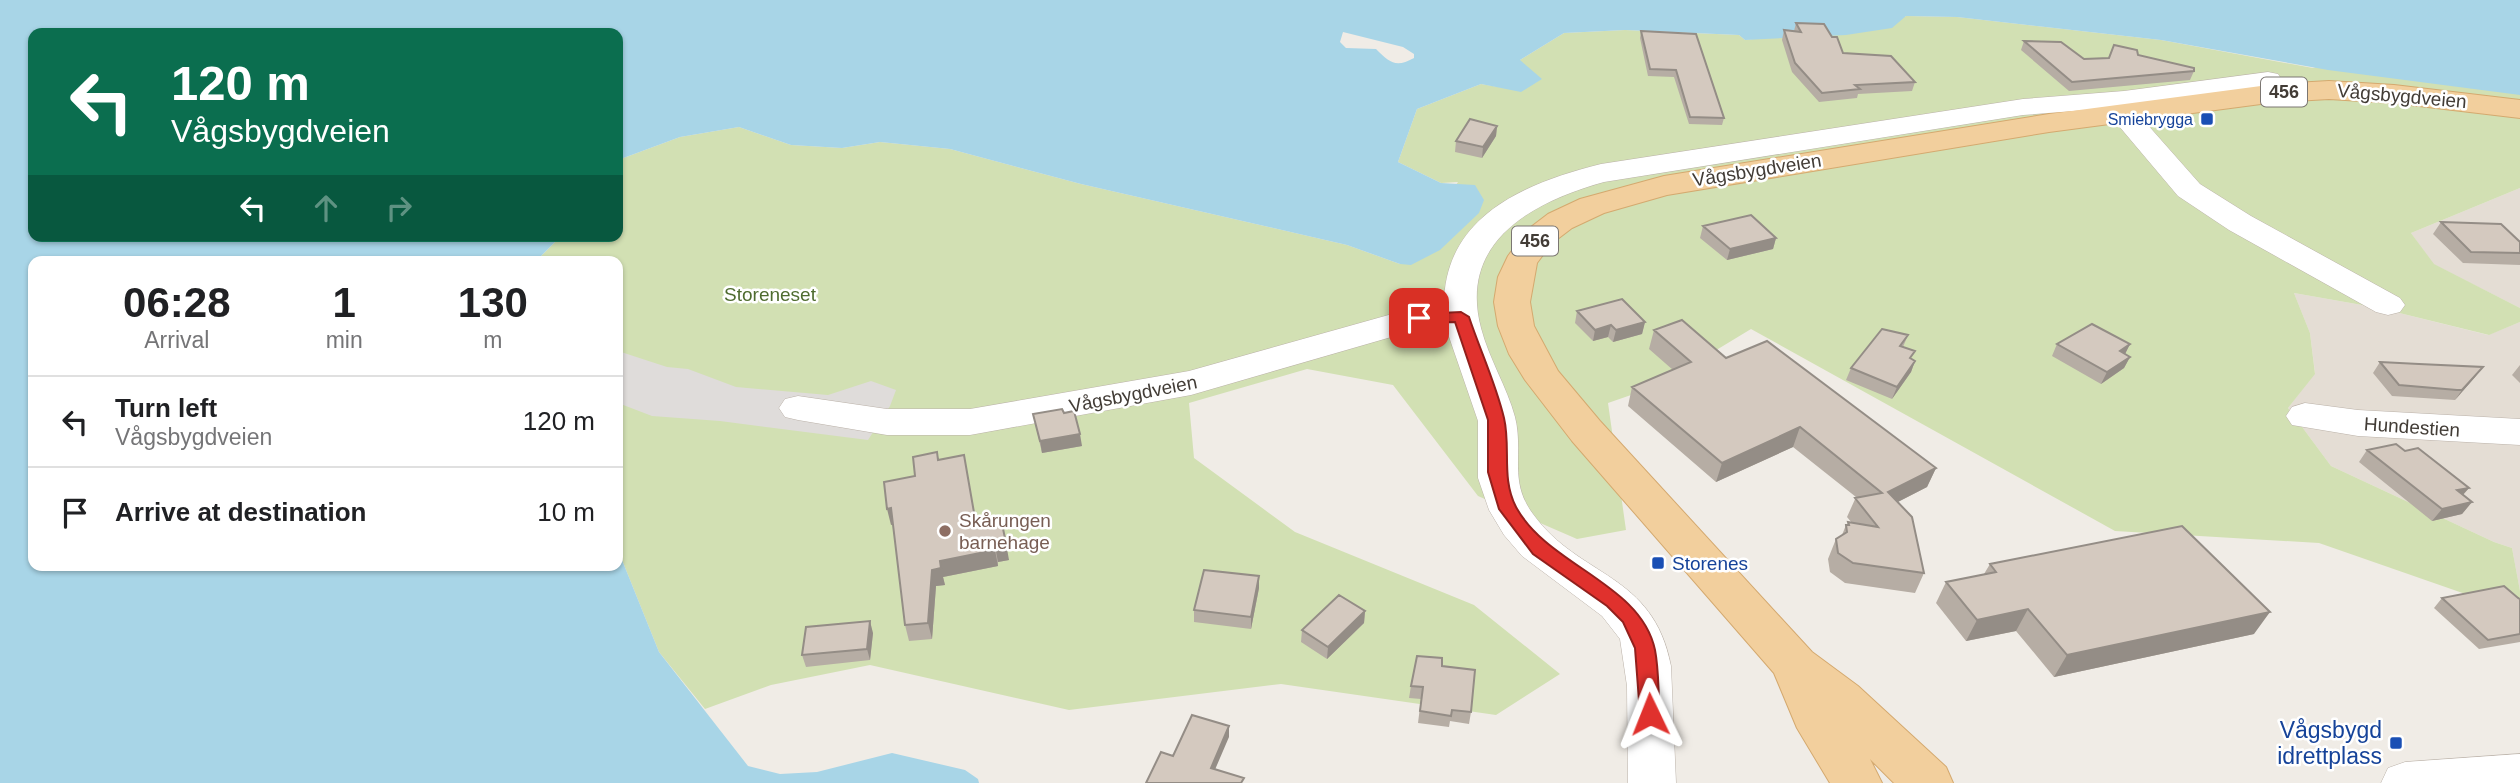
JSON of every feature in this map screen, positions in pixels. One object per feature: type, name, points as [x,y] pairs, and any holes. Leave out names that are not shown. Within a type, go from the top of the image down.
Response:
[{"type":"main road","name":"Vågsbygdveien","points":[[1928,783],[1826,688],[1795,665],[1586,432],[1544,380],[1520,335],[1512,302],[1515,276],[1525,254],[1539,237],[1560,221],[1592,206],[1627,194],[1704,178],[2123,113],[2276,93],[2329,90],[2444,98],[2520,109]]},
{"type":"main road","name":"Vågsbygdveien","points":[[1795,665],[1804,696],[1820,728],[1857,783]]},
{"type":"street","name":"Vågsbygdveien","points":[[1653,783],[1648,668],[1641,635],[1614,601],[1539,549],[1508,509],[1497,472],[1496,420],[1461,317],[1461,280],[1468,259],[1484,233],[1511,208],[1531,196],[1580,178],[1628,168],[2023,107],[2124,99],[2267,79]]},
{"type":"street","points":[[2123,113],[2189,190],[2240,223],[2388,305]]},
{"type":"street","name":"Vågsbygdveien","points":[[798,408],[887,422],[970,422],[1191,383],[1410,320],[1461,317]]},
{"type":"street","name":"Hundestien","points":[[2305,416],[2358,423],[2520,432]]},
{"type":"street","points":[[2405,783],[2520,775]]},
{"type":"shaded area","points":[[2520,188],[2520,308],[2433,264],[2411,233]]},
{"type":"shaded area","points":[[2294,293],[2379,308],[2488,335],[2520,322],[2520,591],[2512,548],[2331,466],[2288,408],[2315,373],[2310,333]]},
{"type":"shaded area","points":[[623,353],[667,367],[688,369],[736,387],[828,395],[871,381],[896,390],[890,406],[868,440],[720,421],[652,416],[623,405]]},
{"type":"green space","name":"Storeneset","points":[[2520,0],[2520,188],[2411,233],[2434,264],[2520,308],[2520,322],[2489,335],[2379,308],[2294,293],[2310,333],[2315,374],[2288,408],[2331,466],[2512,548],[2520,591],[2520,613],[2319,543],[2115,531],[1751,329],[1657,386],[1608,403],[1626,530],[1577,539],[1478,496],[1393,385],[1307,369],[1189,403],[1194,458],[1295,532],[1474,605],[1560,674],[1496,715],[1281,684],[1069,710],[870,665],[771,685],[705,709],[659,652],[623,562],[623,256],[541,256],[555,242],[623,242],[623,158],[680,137],[739,127],[791,145],[842,148],[880,142],[950,149],[1081,184],[1347,245],[1400,264],[1458,182],[1441,183],[1398,162],[1417,109],[1481,84],[1522,91],[1520,60],[1564,33],[1625,30],[1739,35],[1745,40],[1897,21],[1906,16],[1957,17],[2161,40],[2313,68]]},
{"type":"water","points":[[0,0],[2520,0],[2520,95],[2328,70],[2161,40],[1957,17],[1906,16],[1892,28],[1846,35],[1745,40],[1739,35],[1625,30],[1564,33],[1520,60],[1542,79],[1521,92],[1481,84],[1417,109],[1398,162],[1441,183],[1475,185],[1484,200],[1479,213],[1440,250],[1411,265],[1400,264],[1347,245],[1081,184],[950,149],[880,142],[842,148],[791,145],[739,127],[680,137],[623,158],[623,28],[28,28],[28,242],[555,242],[541,256],[28,256],[28,571],[623,571],[623,562],[659,652],[748,766],[780,774],[817,772],[892,753],[965,770],[978,779],[979,783],[0,783]],"holes":[[[1343,32],[1403,47],[1414,54],[1414,58],[1398,63],[1389,61],[1376,49],[1346,48],[1340,42]]]},
{"type":"building","points":[[1796,23],[1824,24],[1832,37],[1837,37],[1843,53],[1891,56],[1915,82],[1855,85],[1860,89],[1822,93],[1795,63],[1784,30],[1801,32]]},
{"type":"building","points":[[1641,31],[1696,34],[1724,118],[1690,117],[1676,70],[1650,69]]},
{"type":"building","points":[[2024,41],[2061,42],[2084,59],[2109,58],[2114,45],[2137,50],[2138,55],[2194,68],[2194,71],[2072,82]]},
{"type":"building","points":[[1470,119],[1497,126],[1483,147],[1456,141]]},
{"type":"building","points":[[1751,215],[1776,238],[1730,249],[1703,226]]},
{"type":"building","points":[[2441,222],[2501,224],[2520,242],[2520,253],[2471,252]]},
{"type":"building","points":[[1622,299],[1645,322],[1616,330],[1611,325],[1595,330],[1577,311]]},
{"type":"building","points":[[1682,320],[1726,358],[1767,341],[1936,468],[1888,492],[1912,517],[1924,573],[1853,563],[1838,553],[1836,539],[1847,532],[1848,522],[1878,527],[1855,498],[1882,493],[1800,427],[1722,463],[1632,387],[1691,362],[1654,330]]},
{"type":"building","points":[[2092,324],[2130,344],[2120,351],[2130,357],[2107,372],[2057,344]]},
{"type":"building","points":[[1882,329],[1908,335],[1900,346],[1915,351],[1910,358],[1915,361],[1897,387],[1851,368]]},
{"type":"building","points":[[2380,362],[2483,367],[2462,390],[2457,390],[2399,385]]},
{"type":"building","points":[[1062,409],[1064,413],[1074,411],[1080,434],[1040,441],[1033,414]]},
{"type":"building","points":[[2396,444],[2405,451],[2418,448],[2469,488],[2457,490],[2472,502],[2442,509],[2367,450]]},
{"type":"building","points":[[937,452],[938,460],[964,455],[976,524],[1001,519],[1006,543],[995,546],[995,550],[940,561],[941,568],[932,570],[928,623],[905,625],[891,508],[887,509],[884,482],[915,476],[913,457]]},
{"type":"building","points":[[2182,526],[2270,612],[2067,655],[2028,609],[1977,620],[1946,582],[1996,572],[1990,564]]},
{"type":"building","points":[[1204,570],[1259,576],[1251,617],[1194,610]]},
{"type":"building","points":[[2504,586],[2520,599],[2520,634],[2488,640],[2442,598]]},
{"type":"building","points":[[1339,595],[1365,611],[1328,647],[1302,630]]},
{"type":"building","points":[[870,621],[867,649],[802,655],[806,627]]},
{"type":"building","points":[[1417,656],[1442,658],[1442,666],[1475,670],[1471,712],[1452,710],[1451,716],[1420,711],[1423,687],[1411,686]]},
{"type":"building","points":[[1192,715],[1229,726],[1211,768],[1244,778],[1241,783],[1146,783],[1161,752],[1173,756]]},
{"type":"place","name":"Smiebrygga","points":[[2207,119]]},
{"type":"place","name":"Skårungen barnehage","points":[[945,531]]},
{"type":"place","name":"Storenes","points":[[1658,563]]},
{"type":"place","name":"Vågsbygd idrettplass","points":[[2396,743]]},
{"type":"route","points":[[1419,318],[1461,317],[1496,420],[1499,435],[1497,472],[1508,509],[1523,532],[1539,549],[1614,601],[1630,618],[1641,635],[1645,648],[1650,714]]}]
